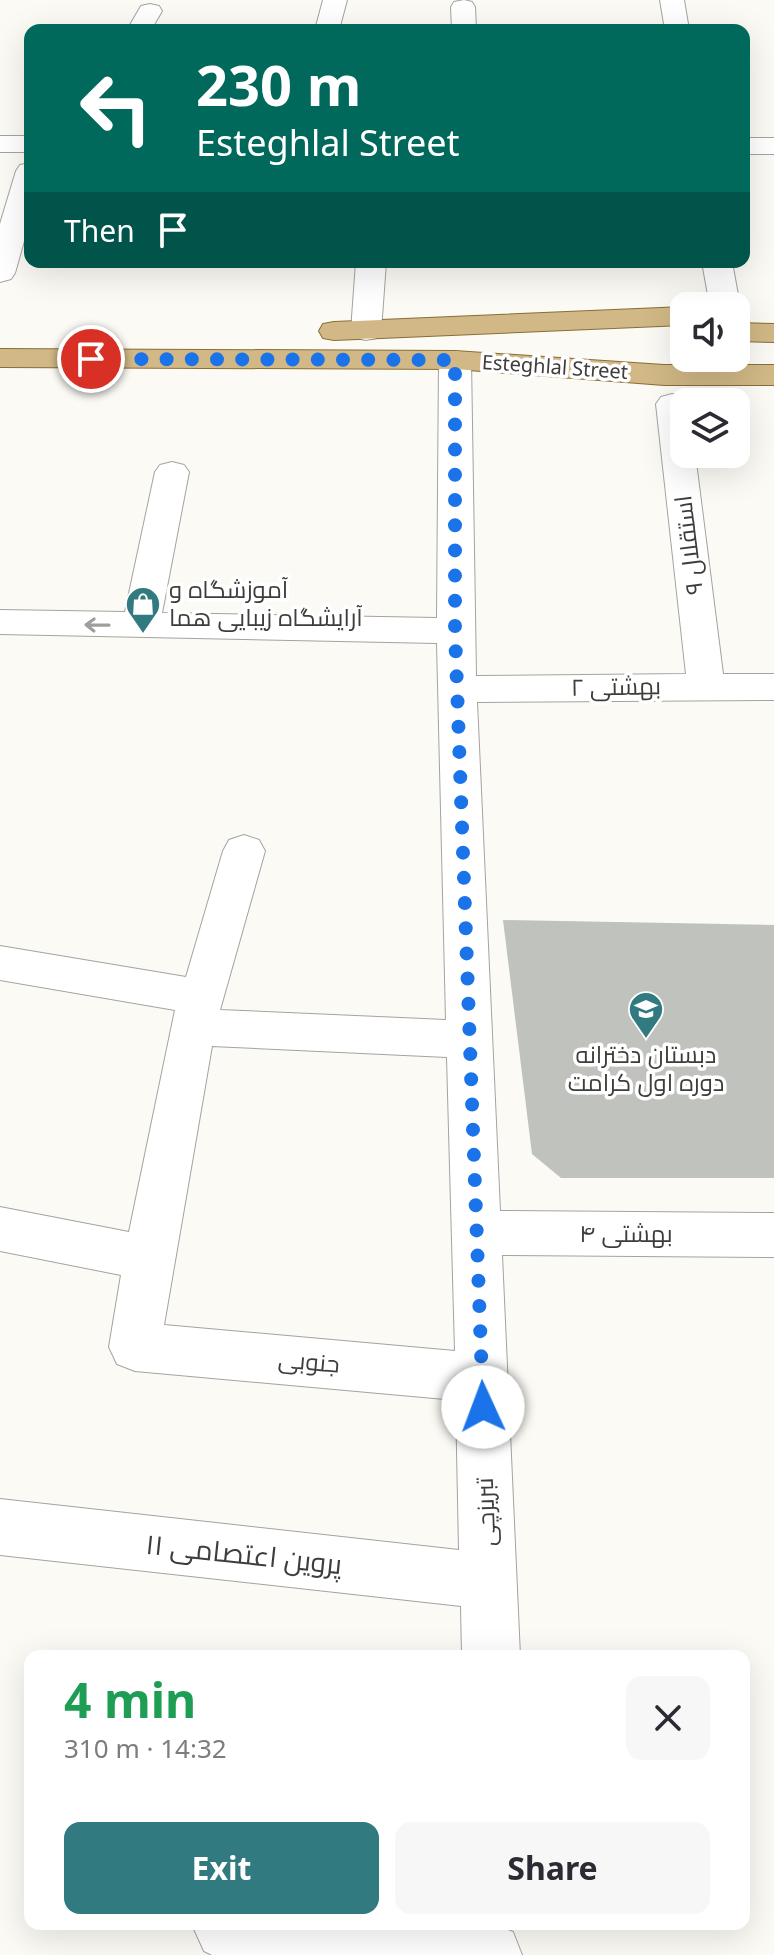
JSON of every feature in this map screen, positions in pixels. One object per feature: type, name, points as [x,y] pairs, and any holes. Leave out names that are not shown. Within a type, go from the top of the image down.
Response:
[{"type":"main road","points":[[750,316],[774,315]]},
{"type":"main road","name":"Esteghlal Street","points":[[0,331],[366,331],[670,317]]},
{"type":"main road","points":[[366,331],[670,332]]},
{"type":"main road","points":[[750,332],[774,333]]},
{"type":"main road","name":"Esteghlal Street","points":[[0,358],[455,360],[664,375],[774,375]]},
{"type":"main road","points":[[455,360],[774,359]]},
{"type":"street","points":[[329,24],[335,0]]},
{"type":"street","points":[[672,0],[676,24]]},
{"type":"street","points":[[0,144],[24,144]]},
{"type":"street","points":[[750,146],[774,146]]},
{"type":"street","points":[[0,273],[24,191]]},
{"type":"street","points":[[366,331],[371,268]]},
{"type":"street","points":[[718,268],[722,292]]},
{"type":"street","name":"تبریزچی","points":[[455,360],[455,631],[491,1650]]},
{"type":"street","name":"استقلال ۹","points":[[680,468],[706,686]]},
{"type":"street","points":[[141,626],[172,472]]},
{"type":"street","points":[[0,622],[455,631]]},
{"type":"street","name":"بهشتی ۲","points":[[458,689],[774,687]]},
{"type":"street","points":[[0,1229],[149,1258],[197,1012],[244,851]]},
{"type":"street","points":[[0,963],[197,1012],[471,1040]]},
{"type":"street","name":"بهشتی ۴","points":[[477,1233],[774,1235]]},
{"type":"street","name":"جنوبی","points":[[149,1258],[135,1347],[482,1378]]},
{"type":"street","name":"پروین اعتصامی ۱۱","points":[[0,1527],[489,1581]]},
{"type":"street","points":[[236,1930],[490,1955]]},
{"type":"street","points":[[500,1930],[501,1955]]},
{"type":"building","name":"دبستان دخترانه دوره اول کرامت","points":[[503,920],[774,925],[774,1178],[561,1178],[532,1154]]},
{"type":"place","name":"آموزشگاه و آرایشگاه زیبایی هما","points":[[143,635]]},
{"type":"place","name":"دبستان دخترانه دوره اول کرامت","points":[[646,1040]]},
{"type":"route","points":[[91,359],[455,360],[455,631],[483,1407]]}]
